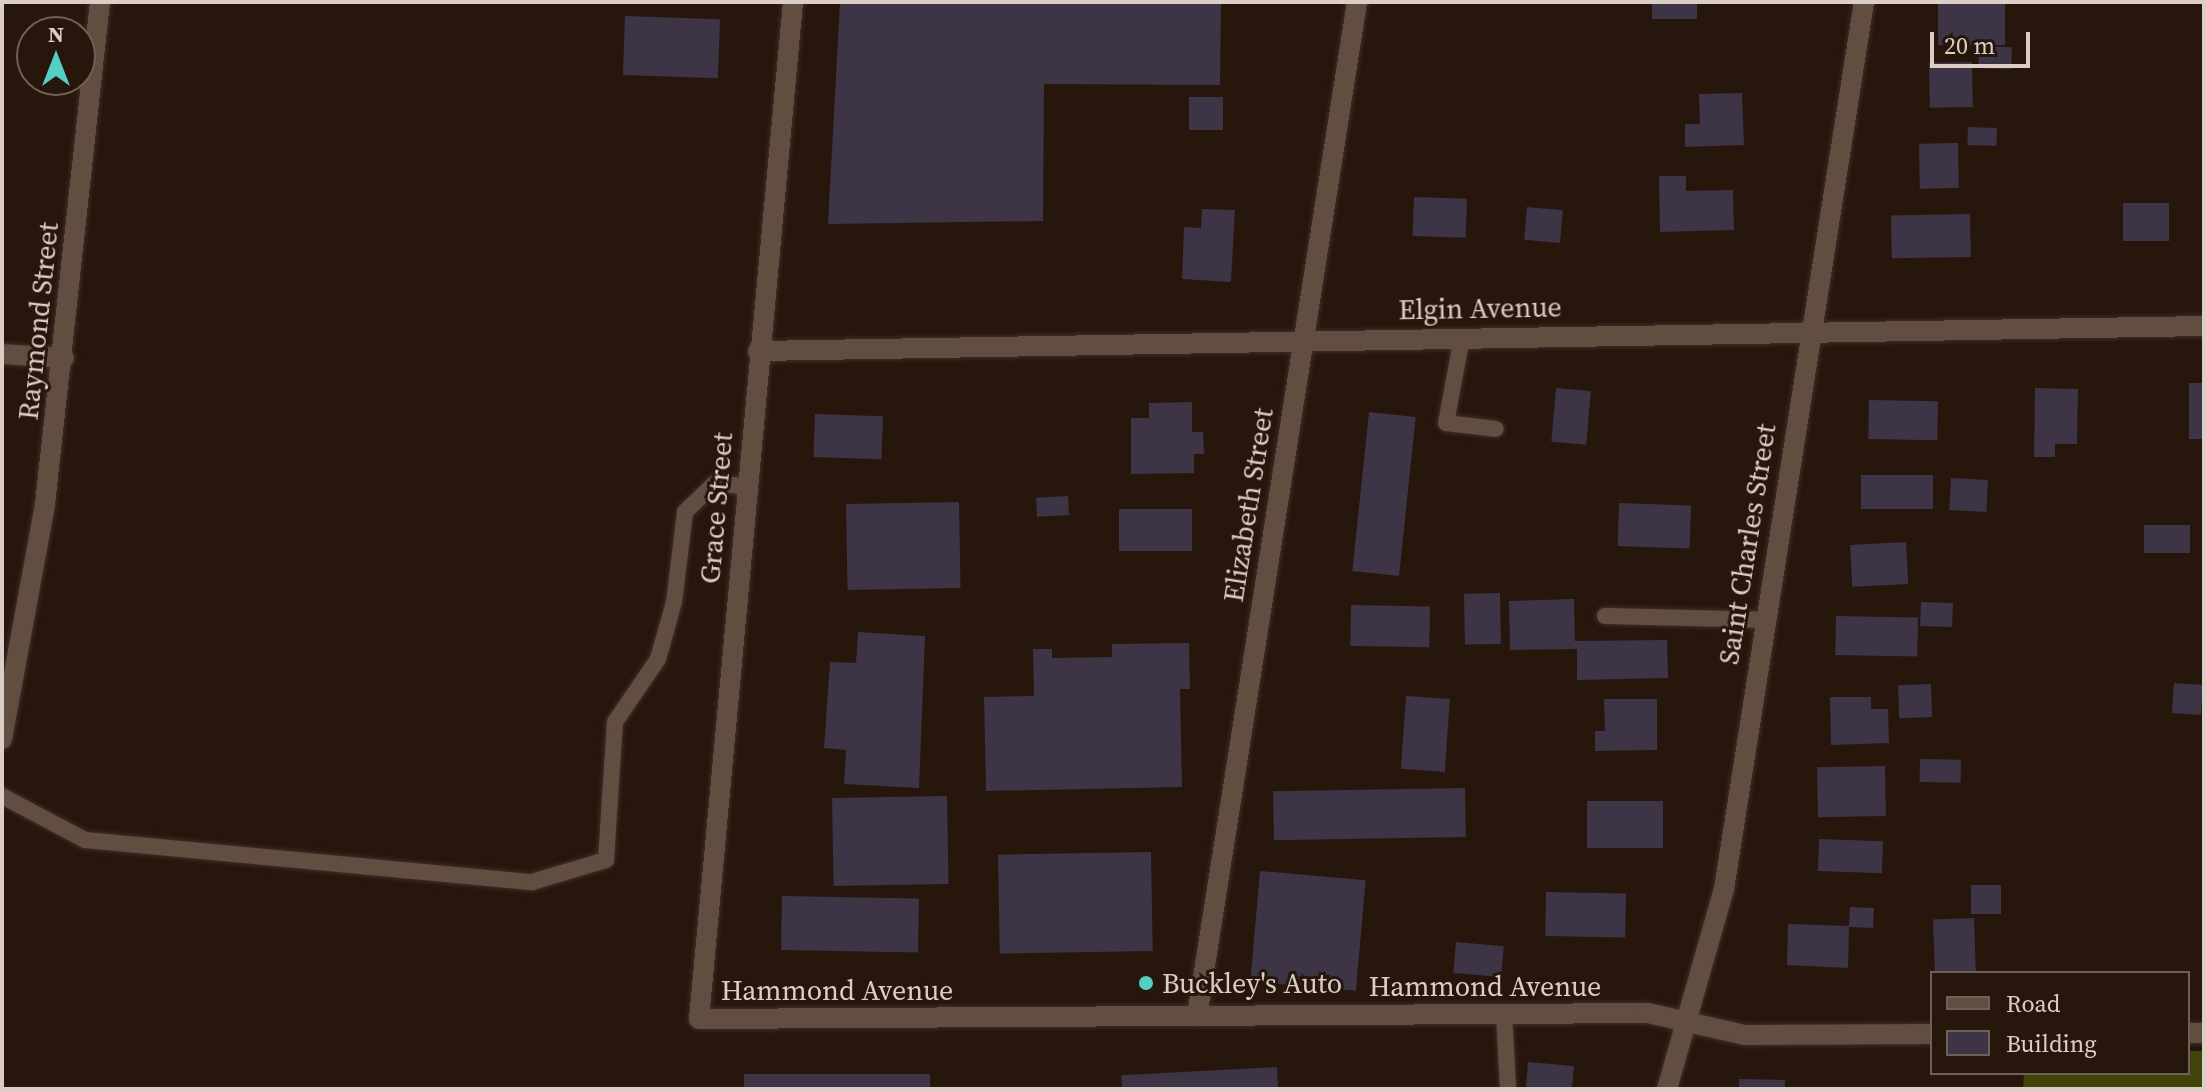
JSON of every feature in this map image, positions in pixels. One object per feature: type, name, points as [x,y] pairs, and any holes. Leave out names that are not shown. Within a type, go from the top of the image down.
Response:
[{"type":"street","name":"Raymond Street","points":[[2,739],[45,504],[64,358],[100,2]]},
{"type":"street","name":"Grace Street","points":[[699,1019],[758,351],[793,2]]},
{"type":"street","name":"Elizabeth Street","points":[[1197,1016],[1357,2]]},
{"type":"street","name":"Saint Charles Street","points":[[1667,1089],[1724,889],[1808,331],[1864,2]]},
{"type":"street","name":"Elgin Avenue","points":[[758,351],[1302,339],[2204,326]]},
{"type":"street","points":[[2,354],[64,358]]},
{"type":"street","name":"Hammond Avenue","points":[[699,1019],[1648,1013],[1745,1035],[1930,1034]]},
{"type":"lane","points":[[1462,337],[1446,423],[1496,429]]},
{"type":"lane","points":[[2,796],[85,840],[532,882],[606,860],[615,722],[658,659],[674,602],[685,512],[715,483],[746,487]]},
{"type":"lane","points":[[1605,616],[1764,620]]},
{"type":"lane","points":[[1504,1014],[1508,1089]]},
{"type":"shaded area","points":[[2190,1051],[2204,1051],[2204,1089],[2023,1089],[2024,1075],[2190,1075]]},
{"type":"building","points":[[840,2],[1221,2],[1220,85],[1044,84],[1043,221],[828,224]]},
{"type":"building","points":[[1652,2],[1697,2],[1697,19],[1652,19]]},
{"type":"building","points":[[1938,2],[2005,2],[2005,45],[1938,45]]},
{"type":"building","points":[[625,16],[720,19],[718,78],[623,75]]},
{"type":"building","points":[[1979,46],[2012,47],[2011,69],[1978,68]]},
{"type":"building","points":[[1972,62],[1973,107],[1930,108],[1929,63]]},
{"type":"building","points":[[1742,93],[1744,145],[1685,147],[1685,124],[1700,124],[1699,94]]},
{"type":"building","points":[[1189,97],[1223,97],[1223,130],[1189,130]]},
{"type":"building","points":[[1968,127],[1997,128],[1996,146],[1967,145]]},
{"type":"building","points":[[1958,143],[1959,188],[1920,189],[1919,144]]},
{"type":"building","points":[[1659,176],[1686,176],[1686,191],[1733,190],[1734,230],[1660,232]]},
{"type":"building","points":[[1414,197],[1467,199],[1466,238],[1413,236]]},
{"type":"building","points":[[2123,203],[2169,203],[2169,241],[2123,241]]},
{"type":"building","points":[[1527,207],[1563,210],[1560,243],[1524,240]]},
{"type":"building","points":[[1202,209],[1235,210],[1231,282],[1182,279],[1184,227],[1201,228]]},
{"type":"building","points":[[1970,214],[1971,257],[1892,258],[1891,215]]},
{"type":"building","points":[[2189,383],[2204,383],[2204,439],[2189,439]]},
{"type":"building","points":[[1556,388],[1591,391],[1586,445],[1551,442]]},
{"type":"building","points":[[2035,388],[2078,389],[2077,444],[2055,444],[2055,457],[2034,457]]},
{"type":"building","points":[[1869,400],[1938,401],[1937,440],[1868,439]]},
{"type":"building","points":[[1192,402],[1192,432],[1203,432],[1204,454],[1194,454],[1194,473],[1131,474],[1131,418],[1149,418],[1149,403]]},
{"type":"building","points":[[1369,412],[1416,417],[1399,576],[1352,571]]},
{"type":"building","points":[[815,414],[883,416],[881,459],[813,457]]},
{"type":"building","points":[[1861,475],[1933,475],[1933,509],[1861,509]]},
{"type":"building","points":[[1951,478],[1988,480],[1986,512],[1949,510]]},
{"type":"building","points":[[1068,496],[1069,515],[1037,517],[1036,498]]},
{"type":"building","points":[[959,502],[961,588],[848,590],[846,504]]},
{"type":"building","points":[[1619,503],[1691,506],[1689,548],[1617,546]]},
{"type":"building","points":[[1119,509],[1192,509],[1192,551],[1119,551]]},
{"type":"building","points":[[2144,525],[2190,525],[2190,553],[2144,553]]},
{"type":"building","points":[[1906,542],[1908,584],[1852,587],[1850,545]]},
{"type":"building","points":[[1500,593],[1501,644],[1465,645],[1464,594]]},
{"type":"building","points":[[1574,599],[1575,641],[1667,640],[1668,678],[1577,680],[1577,649],[1510,650],[1509,601]]},
{"type":"building","points":[[1921,602],[1953,603],[1952,627],[1920,626]]},
{"type":"building","points":[[1351,605],[1430,606],[1429,647],[1350,646]]},
{"type":"building","points":[[1836,616],[1918,617],[1917,656],[1835,655]]},
{"type":"building","points":[[858,632],[925,636],[919,788],[844,784],[846,750],[824,748],[830,662],[856,663]]},
{"type":"building","points":[[1189,643],[1190,689],[1180,689],[1182,787],[986,791],[984,697],[1034,696],[1033,649],[1052,649],[1052,658],[1112,657],[1112,644]]},
{"type":"building","points":[[2174,683],[2203,685],[2201,715],[2172,713]]},
{"type":"building","points":[[1931,684],[1932,717],[1899,718],[1898,685]]},
{"type":"building","points":[[1406,696],[1450,699],[1445,772],[1401,769]]},
{"type":"building","points":[[1830,697],[1871,697],[1871,709],[1888,709],[1889,743],[1831,745]]},
{"type":"building","points":[[1604,699],[1657,699],[1657,750],[1595,751],[1595,731],[1605,731]]},
{"type":"building","points":[[1920,759],[1961,760],[1961,783],[1920,782]]},
{"type":"building","points":[[1885,766],[1886,816],[1818,817],[1817,767]]},
{"type":"building","points":[[1465,788],[1466,837],[1274,840],[1273,791]]},
{"type":"building","points":[[947,796],[949,884],[834,886],[832,798]]},
{"type":"building","points":[[1587,801],[1663,801],[1663,848],[1587,848]]},
{"type":"building","points":[[1819,839],[1883,841],[1882,873],[1818,871]]},
{"type":"building","points":[[1151,852],[1153,951],[1000,954],[998,855]]},
{"type":"building","points":[[1260,871],[1366,880],[1356,991],[1250,982]]},
{"type":"building","points":[[1971,885],[2001,885],[2001,914],[1971,914]]},
{"type":"building","points":[[1546,892],[1626,893],[1625,937],[1545,936]]},
{"type":"building","points":[[782,896],[919,898],[918,952],[781,950]]},
{"type":"building","points":[[1850,907],[1874,908],[1873,928],[1849,927],[1848,968],[1787,965],[1788,924],[1849,926]]},
{"type":"building","points":[[1974,918],[1976,971],[1935,971],[1933,919]]},
{"type":"building","points":[[1456,942],[1504,946],[1501,977],[1453,973]]},
{"type":"building","points":[[1528,1062],[1574,1066],[1572,1089],[1526,1089]]},
{"type":"building","points":[[1277,1067],[1278,1089],[1122,1089],[1121,1075]]},
{"type":"building","points":[[744,1074],[930,1074],[930,1089],[744,1089]]},
{"type":"building","points":[[1739,1079],[1785,1080],[1785,1089],[1739,1089]]},
{"type":"place","name":"Buckley's Auto","points":[[1146,983]]}]
